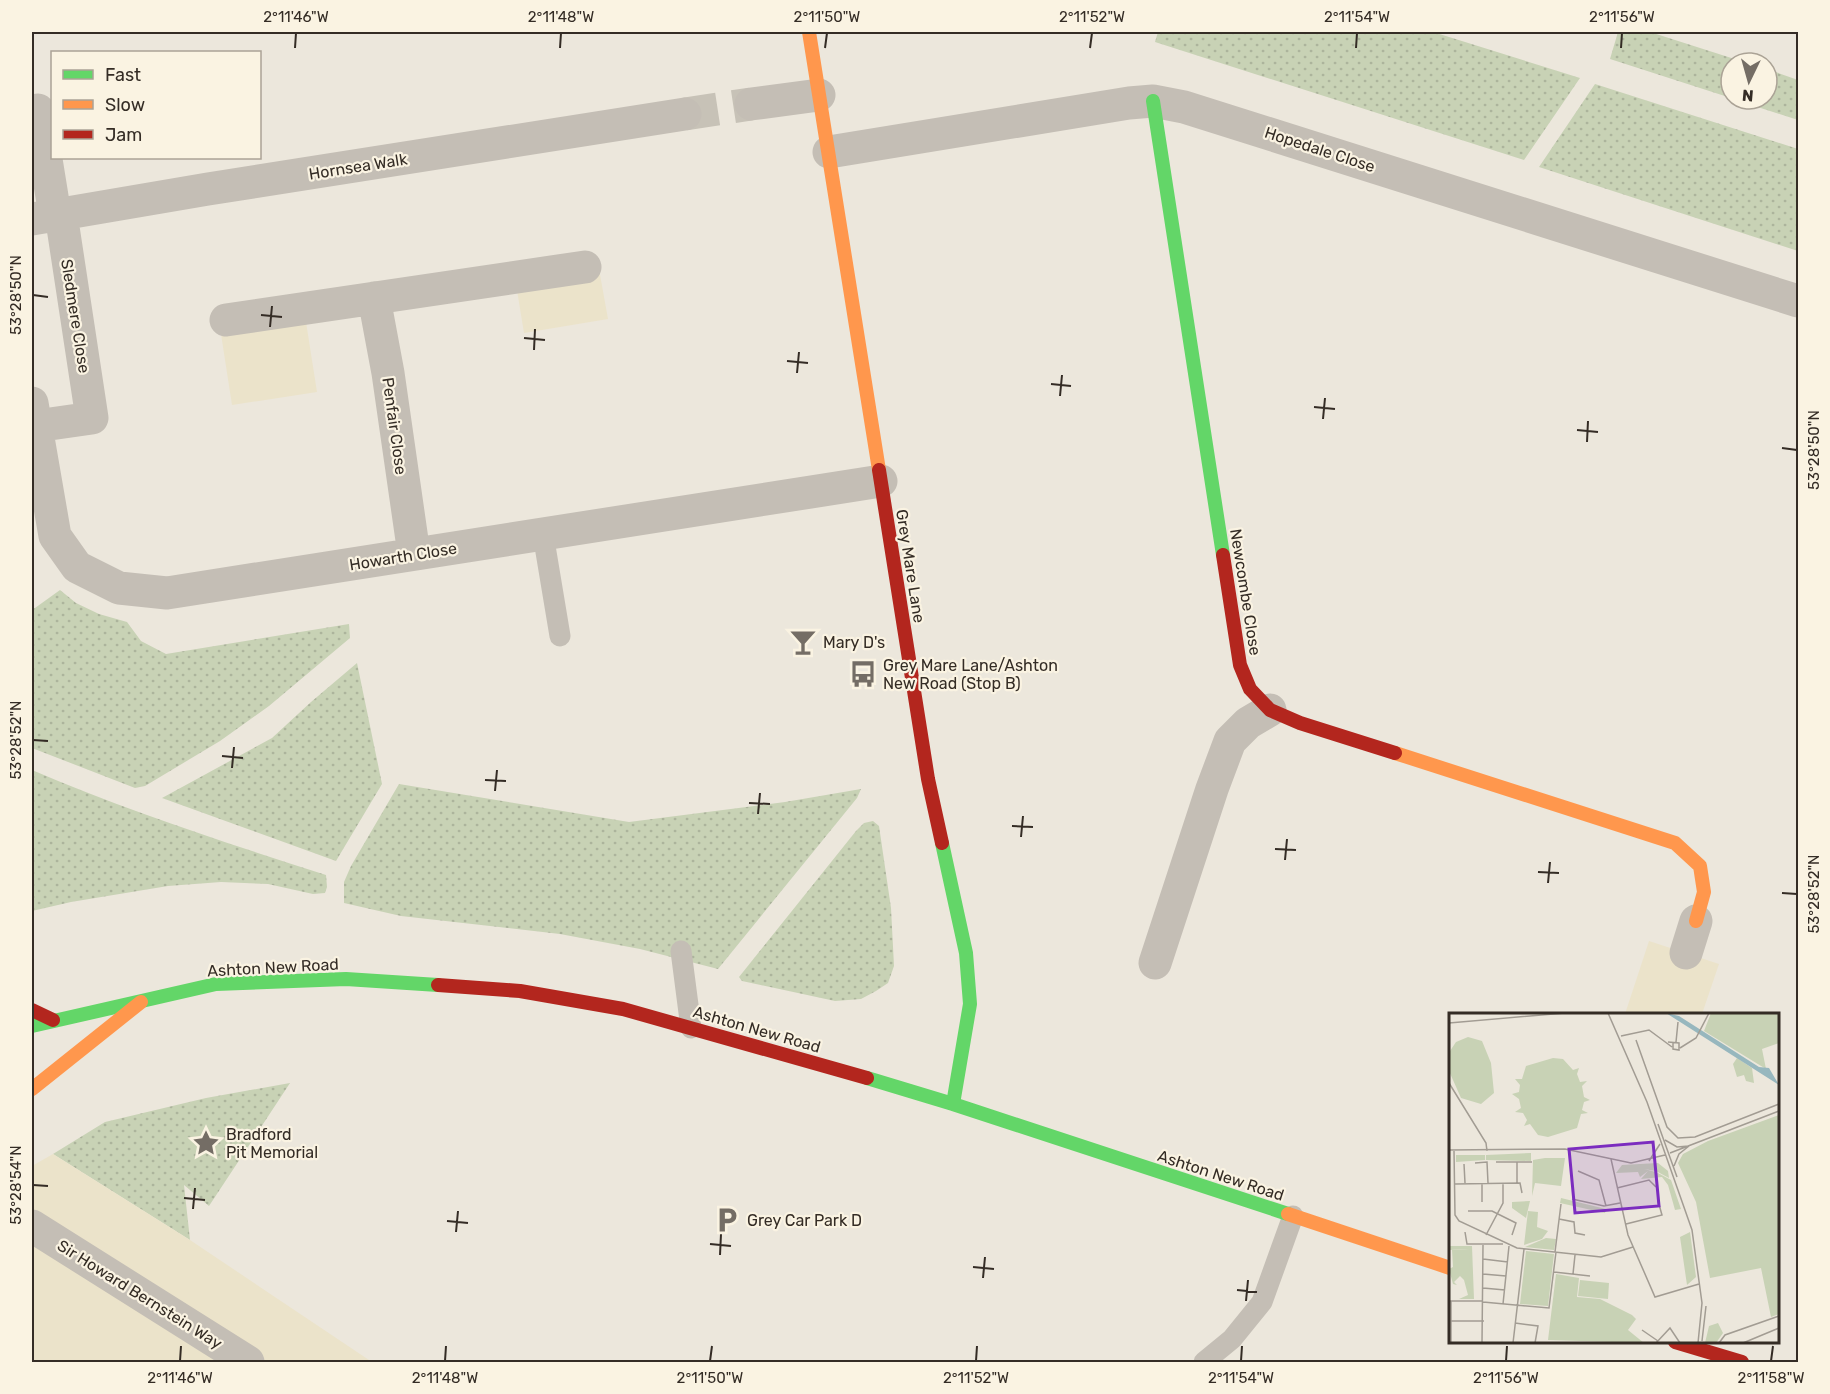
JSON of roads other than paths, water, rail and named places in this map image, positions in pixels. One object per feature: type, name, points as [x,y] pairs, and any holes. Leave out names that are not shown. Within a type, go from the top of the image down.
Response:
[{"type":"main road","name":"Grey Mare Lane","points":[[809,32],[928,779],[966,953],[970,1004],[953,1104]]},
{"type":"main road","name":"Newcombe Close","points":[[1153,101],[1240,664],[1250,689],[1270,710],[1300,723],[1675,843],[1700,866],[1704,892],[1696,921]]},
{"type":"main road","name":"Ashton New Road","points":[[32,1026],[216,984],[346,979],[520,991],[623,1009],[838,1069],[953,1104],[1449,1268]]},
{"type":"main road","points":[[32,1089],[141,1002]]},
{"type":"main road","points":[[32,1010],[53,1020]]},
{"type":"main road","points":[[1682,1343],[1742,1362]]},
{"type":"street","points":[[751,104],[819,95]]},
{"type":"street","name":"Hopedale Close","points":[[829,152],[1153,101],[1195,110],[1798,301]]},
{"type":"street","name":"Sledmere Close","points":[[32,111],[38,110],[49,216],[92,418],[34,415]]},
{"type":"street","name":"Hornsea Walk","points":[[49,216],[685,114]]},
{"type":"street","points":[[226,320],[585,267]]},
{"type":"street","name":"Penfair Close","points":[[374,298],[414,554]]},
{"type":"street","name":"Howarth Close","points":[[34,415],[55,536],[77,567],[118,588],[167,593],[881,481]]},
{"type":"street","points":[[1155,963],[1230,741],[1248,723],[1270,710]]},
{"type":"street","points":[[1686,953],[1696,921]]},
{"type":"street","name":"Sir Howard Bernstein Way","points":[[32,1226],[248,1362]]},
{"type":"lane","points":[[543,534],[560,636]]},
{"type":"lane","points":[[681,951],[691,1028]]},
{"type":"lane","points":[[1204,1362],[1232,1339],[1262,1302],[1293,1216]]},
{"type":"tunnel","points":[[685,114],[751,104]]},
{"type":"place","name":"Mary D's","points":[[803,642]]},
{"type":"place","name":"Grey Mare Lane/Ashton New Road (Stop B)","points":[[863,674]]},
{"type":"place","name":"Bradford Pit Memorial","points":[[206,1143]]},
{"type":"place","name":"Grey Car Park D","points":[[727,1220]]}]
